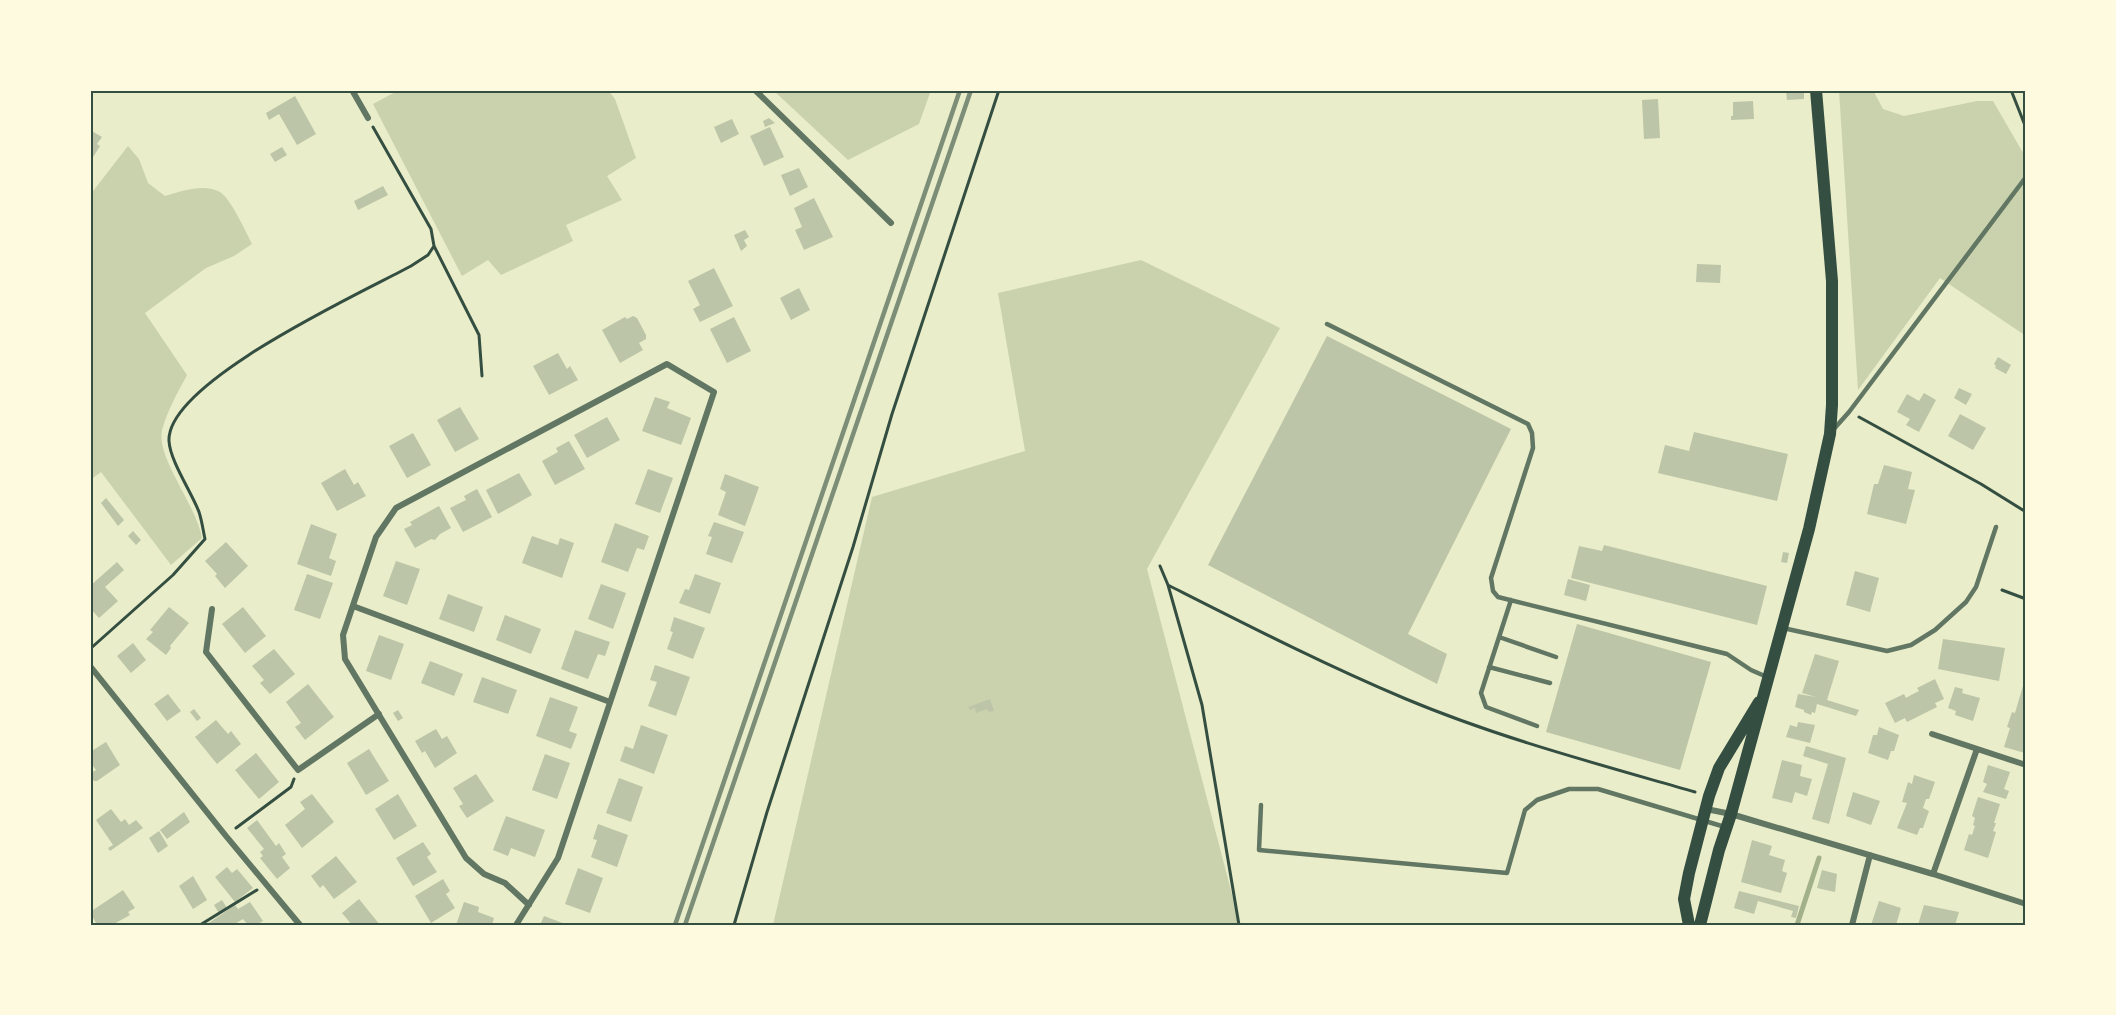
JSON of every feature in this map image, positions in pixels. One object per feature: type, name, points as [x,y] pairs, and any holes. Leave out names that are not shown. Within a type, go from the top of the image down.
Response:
[{"type":"main road","points":[[1700,925],[1783,628],[1809,529],[1830,435],[1832,280],[1816,90]]},
{"type":"main road","points":[[1689,925],[1684,899],[1709,796],[1719,768],[1768,684]]},
{"type":"street","points":[[352,90],[368,118]]},
{"type":"street","points":[[755,90],[891,223]]},
{"type":"street","points":[[516,925],[529,905],[558,858],[714,392],[667,364],[396,508],[376,537],[343,635],[345,659],[466,858],[483,874],[505,883],[529,905]]},
{"type":"street","points":[[353,606],[610,702]]},
{"type":"street","points":[[212,609],[206,652],[298,770],[379,714]]},
{"type":"street","points":[[90,666],[300,925]]},
{"type":"street","points":[[1932,734],[2023,764]]},
{"type":"street","points":[[1933,874],[1977,749]]},
{"type":"street","points":[[1704,815],[1731,814],[2026,904]]},
{"type":"street","points":[[1852,925],[1869,855]]},
{"type":"lane","points":[[1830,435],[1850,412],[2026,177]]},
{"type":"lane","points":[[1327,324],[1528,424],[1532,433],[1533,448],[1491,578],[1493,591],[1498,597],[1727,654],[1768,684]]},
{"type":"lane","points":[[1783,628],[1887,651],[1911,645],[1935,630],[1966,602],[1976,587],[1996,527]]},
{"type":"lane","points":[[1511,600],[1481,693],[1486,707],[1537,726]]},
{"type":"lane","points":[[1499,637],[1556,657]]},
{"type":"lane","points":[[1489,667],[1550,683]]},
{"type":"lane","points":[[1261,805],[1260,850],[1507,873],[1525,810],[1537,800],[1569,789],[1598,789],[1704,815],[1726,827]]},
{"type":"path","points":[[734,925],[767,812],[853,547],[892,414],[999,90]]},
{"type":"path","points":[[2011,90],[2026,128]]},
{"type":"path","points":[[368,118],[431,229],[434,246],[479,335],[482,376]]},
{"type":"path","points":[[90,649],[173,575],[205,539],[200,513],[175,461],[169,441],[173,425],[181,410],[225,371],[256,350],[411,266],[428,255],[434,246]]},
{"type":"path","points":[[1850,412],[1981,484],[2026,513]]},
{"type":"path","points":[[1161,566],[1202,705],[1239,925]]},
{"type":"path","points":[[1168,585],[1294,649],[1407,699],[1529,744],[1709,796]]},
{"type":"path","points":[[2002,590],[2026,599]]},
{"type":"path","points":[[226,836],[291,787],[298,770]]},
{"type":"path","points":[[200,925],[267,884]]},
{"type":"green space","points":[[399,90],[608,90],[615,99],[636,158],[607,176],[622,200],[566,225],[573,241],[501,275],[488,260],[462,276],[373,104]]},
{"type":"green space","points":[[773,90],[931,90],[919,124],[848,160]]},
{"type":"green space","points":[[1839,90],[1873,90],[1883,109],[1904,116],[1977,101],[1993,101],[2022,151],[2026,153],[2026,336],[1940,278],[1858,390]]},
{"type":"green space","points":[[128,146],[139,159],[148,183],[165,196],[200,188],[220,192],[233,208],[252,244],[234,256],[206,268],[145,313],[187,375],[167,416],[162,430],[162,441],[170,468],[192,511],[202,538],[171,565],[101,472],[90,480],[90,195]]},
{"type":"green space","points":[[1141,260],[1280,328],[1147,569],[1240,925],[773,925],[872,497],[1025,451],[998,293]]},
{"type":"building","points":[[1804,90],[1804,99],[1787,100],[1786,91]]},
{"type":"building","points":[[295,96],[316,134],[297,145],[279,114],[269,120],[266,113]]},
{"type":"building","points":[[1658,99],[1660,138],[1644,139],[1642,100]]},
{"type":"building","points":[[1753,101],[1754,119],[1731,120],[1733,102]]},
{"type":"building","points":[[769,118],[775,123],[765,127],[763,121]]},
{"type":"building","points":[[732,119],[739,134],[721,143],[714,127]]},
{"type":"building","points":[[770,127],[784,157],[764,166],[750,136]]},
{"type":"building","points":[[90,130],[102,137],[97,144],[100,146],[90,162]]},
{"type":"building","points":[[282,147],[287,155],[275,162],[270,154]]},
{"type":"building","points":[[799,168],[808,187],[790,196],[781,175]]},
{"type":"building","points":[[383,186],[388,195],[358,210],[354,201]]},
{"type":"building","points":[[814,198],[833,237],[804,250],[795,230],[802,227],[794,208]]},
{"type":"building","points":[[745,230],[749,237],[744,240],[747,246],[741,251],[734,235]]},
{"type":"building","points":[[1697,264],[1721,265],[1720,283],[1696,282]]},
{"type":"building","points":[[714,268],[733,306],[700,322],[693,309],[700,305],[688,281]]},
{"type":"building","points":[[799,288],[810,310],[791,320],[780,298]]},
{"type":"building","points":[[633,316],[637,318],[646,335],[646,339],[639,343],[643,350],[620,363],[602,330],[625,317],[627,319]]},
{"type":"building","points":[[734,317],[751,351],[727,363],[710,329]]},
{"type":"building","points":[[1327,336],[1511,429],[1408,634],[1447,654],[1437,684],[1208,565]]},
{"type":"building","points":[[558,353],[567,369],[570,366],[578,380],[549,395],[533,366]]},
{"type":"building","points":[[1998,357],[2011,365],[2006,374],[1995,368],[1994,364]]},
{"type":"building","points":[[1959,388],[1972,394],[1966,405],[1954,398]]},
{"type":"building","points":[[1924,393],[1936,400],[1919,432],[1906,425],[1910,419],[1897,412],[1907,394],[1919,401]]},
{"type":"building","points":[[655,397],[670,402],[667,408],[691,418],[681,445],[642,431]]},
{"type":"building","points":[[460,407],[479,439],[455,452],[437,420]]},
{"type":"building","points":[[1960,414],[1986,428],[1973,450],[1948,436]]},
{"type":"building","points":[[607,417],[620,440],[587,458],[574,435]]},
{"type":"building","points":[[1694,432],[1788,454],[1777,501],[1658,473],[1665,445],[1689,451]]},
{"type":"building","points":[[413,433],[431,465],[407,478],[389,446]]},
{"type":"building","points":[[569,441],[585,469],[555,485],[542,461],[558,452],[556,448]]},
{"type":"building","points":[[1884,465],[1912,472],[1908,489],[1915,490],[1906,524],[1867,514],[1874,484],[1878,484]]},
{"type":"building","points":[[345,469],[354,485],[358,482],[366,496],[337,511],[321,483]]},
{"type":"building","points":[[648,469],[673,478],[660,513],[635,504]]},
{"type":"building","points":[[519,473],[532,495],[498,514],[486,490]]},
{"type":"building","points":[[725,474],[759,487],[745,526],[718,515],[726,492],[720,489]]},
{"type":"building","points":[[477,489],[492,517],[463,532],[450,508],[466,500],[464,496]]},
{"type":"building","points":[[106,498],[124,520],[118,526],[101,503]]},
{"type":"building","points":[[439,506],[451,528],[435,540],[431,539],[415,548],[404,529],[412,525],[410,522]]},
{"type":"building","points":[[714,522],[744,532],[732,563],[706,554],[712,537],[708,536]]},
{"type":"building","points":[[615,523],[649,536],[644,550],[637,548],[628,572],[601,562]]},
{"type":"building","points":[[311,524],[337,534],[329,558],[336,561],[331,576],[297,564]]},
{"type":"building","points":[[133,531],[141,540],[136,545],[128,536]]},
{"type":"building","points":[[532,536],[558,545],[560,538],[574,543],[562,578],[522,563]]},
{"type":"building","points":[[226,542],[248,566],[225,588],[215,576],[217,574],[205,561]]},
{"type":"building","points":[[1604,545],[1767,586],[1757,625],[1571,578],[1579,546],[1602,551]]},
{"type":"building","points":[[1783,552],[1789,553],[1787,563],[1781,562]]},
{"type":"building","points":[[396,561],[420,569],[407,605],[383,596]]},
{"type":"building","points":[[117,562],[124,570],[105,587],[118,601],[99,618],[90,608],[90,586]]},
{"type":"building","points":[[1855,571],[1879,578],[1870,612],[1846,605]]},
{"type":"building","points":[[307,574],[333,583],[320,619],[294,610]]},
{"type":"building","points":[[695,574],[721,583],[710,614],[679,603],[685,589],[689,590]]},
{"type":"building","points":[[1568,579],[1590,585],[1586,601],[1564,595]]},
{"type":"building","points":[[601,584],[626,593],[613,629],[588,619]]},
{"type":"building","points":[[448,594],[483,607],[474,632],[439,619]]},
{"type":"building","points":[[169,607],[189,623],[170,646],[166,655],[146,639],[153,632],[150,630]]},
{"type":"building","points":[[243,607],[266,636],[245,653],[222,624]]},
{"type":"building","points":[[505,615],[541,629],[531,654],[496,640]]},
{"type":"building","points":[[674,617],[705,628],[693,659],[667,649],[673,632],[670,631]]},
{"type":"building","points":[[1577,624],[1711,662],[1680,770],[1546,732]]},
{"type":"building","points":[[575,630],[610,642],[605,656],[598,654],[588,679],[561,669]]},
{"type":"building","points":[[379,635],[404,644],[391,680],[366,671]]},
{"type":"building","points":[[1943,639],[2005,648],[1999,681],[1938,669]]},
{"type":"building","points":[[133,643],[146,660],[131,673],[117,656]]},
{"type":"building","points":[[274,649],[295,674],[270,694],[260,683],[264,680],[252,666]]},
{"type":"building","points":[[1815,654],[1839,661],[1827,700],[1859,710],[1856,716],[1817,704],[1815,713],[1812,712],[1811,715],[1795,707],[1798,694],[1816,697],[1802,693]]},
{"type":"building","points":[[430,661],[463,674],[454,696],[421,683]]},
{"type":"building","points":[[655,665],[690,677],[676,716],[648,706],[657,682],[650,680]]},
{"type":"building","points":[[482,677],[517,690],[508,714],[473,702]]},
{"type":"building","points":[[1935,679],[1944,699],[1935,703],[1937,707],[1907,722],[1905,718],[1895,723],[1885,703],[1904,694],[1906,698],[1919,691],[1917,688]]},
{"type":"building","points":[[2025,679],[2025,753],[2004,747],[2010,728],[2007,727],[2012,712],[2015,713]]},
{"type":"building","points":[[308,684],[334,717],[305,740],[295,727],[301,723],[286,702]]},
{"type":"building","points":[[1955,687],[1963,689],[1962,693],[1980,698],[1973,721],[1955,715],[1956,711],[1948,708]]},
{"type":"building","points":[[168,694],[181,711],[167,721],[154,704]]},
{"type":"building","points":[[550,697],[578,707],[569,731],[577,734],[571,749],[536,736]]},
{"type":"building","points":[[990,699],[994,711],[989,712],[987,709],[976,713],[975,708],[970,710],[968,707]]},
{"type":"building","points":[[194,709],[201,718],[197,721],[190,712]]},
{"type":"building","points":[[398,710],[403,718],[398,721],[393,713]]},
{"type":"building","points":[[216,720],[228,734],[231,731],[241,744],[217,764],[195,737]]},
{"type":"building","points":[[1798,722],[1815,725],[1810,743],[1786,737],[1790,725],[1797,727]]},
{"type":"building","points":[[641,725],[668,735],[654,774],[620,761],[625,746],[633,749]]},
{"type":"building","points":[[1879,727],[1899,735],[1894,751],[1891,751],[1888,760],[1868,753],[1873,735],[1877,735]]},
{"type":"building","points":[[436,729],[442,739],[447,736],[457,753],[435,768],[425,751],[422,753],[415,741]]},
{"type":"building","points":[[106,742],[120,765],[94,781],[91,773],[96,770],[90,762],[90,752]]},
{"type":"building","points":[[1806,746],[1846,758],[1829,824],[1812,819],[1828,764],[1803,756]]},
{"type":"building","points":[[369,749],[389,781],[366,795],[347,763]]},
{"type":"building","points":[[256,753],[279,782],[259,799],[235,770]]},
{"type":"building","points":[[545,754],[570,763],[557,799],[532,790]]},
{"type":"building","points":[[1782,760],[1802,765],[1800,776],[1812,779],[1807,796],[1795,792],[1792,803],[1772,798]]},
{"type":"building","points":[[1988,765],[2010,772],[2004,789],[2009,791],[2006,799],[1983,792],[1987,784],[1983,782]]},
{"type":"building","points":[[476,774],[494,801],[467,818],[459,806],[463,804],[453,788]]},
{"type":"building","points":[[1914,775],[1935,782],[1923,808],[1929,811],[1923,828],[1920,828],[1917,835],[1897,828],[1907,803],[1902,802],[1908,782],[1912,784]]},
{"type":"building","points":[[619,778],[643,787],[631,822],[606,813]]},
{"type":"building","points":[[1853,792],[1880,801],[1871,825],[1846,816]]},
{"type":"building","points":[[312,794],[334,822],[302,848],[285,825],[305,809],[300,802]]},
{"type":"building","points":[[398,794],[417,826],[394,840],[375,809]]},
{"type":"building","points":[[1978,797],[2000,804],[1994,823],[1996,823],[1993,831],[1996,832],[1988,858],[1964,850],[1969,834],[1972,835],[1975,826],[1973,825],[1975,818],[1972,816]]},
{"type":"building","points":[[111,809],[121,822],[125,819],[129,825],[136,820],[143,828],[110,851],[108,848],[113,845],[96,820]]},
{"type":"building","points":[[184,812],[190,822],[167,839],[160,830]]},
{"type":"building","points":[[506,816],[545,830],[535,857],[511,848],[508,856],[493,850]]},
{"type":"building","points":[[257,820],[276,846],[279,843],[286,854],[282,857],[290,868],[277,879],[260,858],[263,856],[260,852],[264,849],[247,828]]},
{"type":"building","points":[[598,824],[628,835],[617,867],[591,857],[597,840],[593,839]]},
{"type":"building","points":[[159,831],[168,846],[158,853],[149,838]]},
{"type":"building","points":[[1752,840],[1772,846],[1769,855],[1785,860],[1782,871],[1787,873],[1781,893],[1741,882]]},
{"type":"building","points":[[423,842],[431,854],[427,857],[437,872],[413,886],[396,858]]},
{"type":"building","points":[[336,856],[357,882],[334,899],[323,885],[320,888],[311,876]]},
{"type":"building","points":[[227,867],[232,873],[237,869],[253,888],[235,902],[215,877]]},
{"type":"building","points":[[578,868],[603,878],[590,913],[565,904]]},
{"type":"building","points":[[1822,870],[1837,874],[1835,892],[1817,888]]},
{"type":"building","points":[[193,876],[207,900],[193,909],[179,886]]},
{"type":"building","points":[[443,879],[450,891],[446,894],[455,908],[431,923],[415,896]]},
{"type":"building","points":[[123,890],[135,908],[128,912],[130,915],[112,925],[97,925],[90,912]]},
{"type":"building","points":[[1739,891],[1799,906],[1796,918],[1791,917],[1793,911],[1758,901],[1754,914],[1734,908]]},
{"type":"building","points":[[359,899],[380,925],[352,925],[342,913]]},
{"type":"building","points":[[222,900],[227,908],[219,913],[214,905]]},
{"type":"building","points":[[1879,901],[1901,908],[1896,925],[1871,925]]},
{"type":"building","points":[[250,902],[263,921],[256,925],[248,925],[243,919],[233,925],[206,925],[235,905],[238,909]]},
{"type":"building","points":[[464,902],[479,907],[478,912],[494,918],[492,925],[456,925]]},
{"type":"building","points":[[1924,905],[1959,912],[1955,925],[1918,925]]},
{"type":"building","points":[[544,916],[568,925],[540,925]]},
{"type":"waterway","points":[[1797,925],[1819,858]]},
{"type":"railway","points":[[675,925],[960,90]]},
{"type":"railway","points":[[685,925],[971,90]]}]
